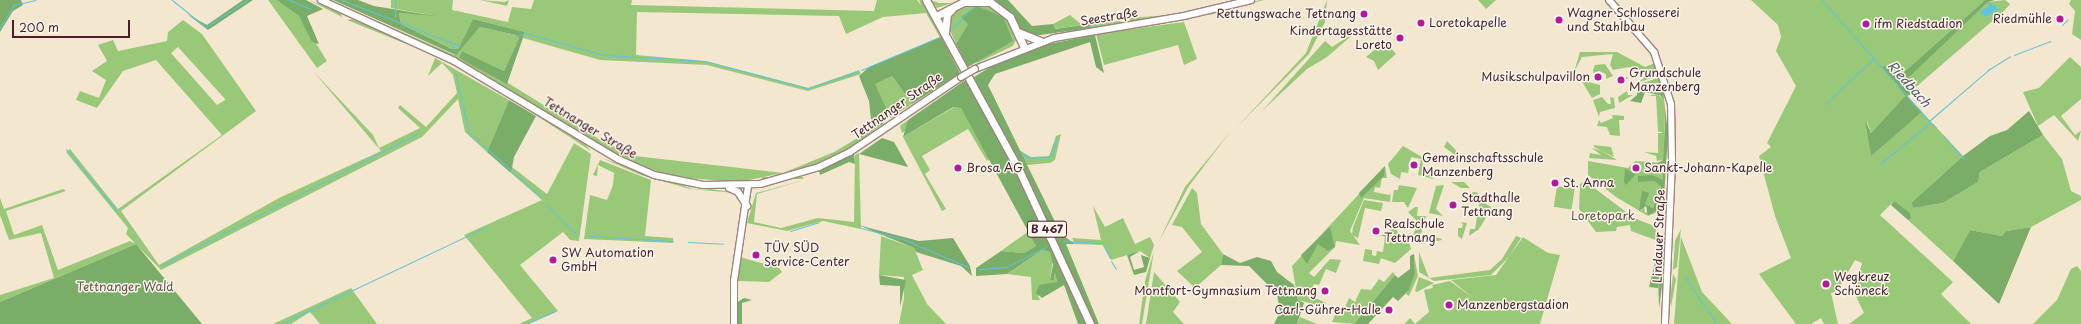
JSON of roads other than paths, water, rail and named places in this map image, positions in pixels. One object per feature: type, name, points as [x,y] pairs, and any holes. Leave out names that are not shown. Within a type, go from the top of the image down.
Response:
[{"type":"main road","name":"Tettnanger Straße","points":[[321,0],[454,61],[636,168],[677,181],[724,186],[748,186],[798,175],[832,162],[975,69]]},
{"type":"main road","name":"B 467","points":[[926,0],[1022,176],[1090,324]]},
{"type":"main road","name":"Seestraße","points":[[975,69],[1040,41],[1190,15],[1251,0]]},
{"type":"main road","name":"Lindauer Straße","points":[[1609,0],[1654,52],[1671,104],[1672,162],[1665,324]]},
{"type":"main road","points":[[936,16],[952,7],[972,1],[990,2],[1005,11],[1018,32],[1024,47]]},
{"type":"main road","points":[[945,33],[947,14],[952,7]]},
{"type":"main road","points":[[1018,32],[1040,41]]},
{"type":"main road","points":[[724,186],[738,192],[747,207]]},
{"type":"main road","points":[[734,324],[735,270],[747,207],[748,186]]},
{"type":"water","points":[[1988,2],[1999,9],[1985,17],[1980,11],[1990,6]]},
{"type":"waterway","points":[[0,28],[14,5],[35,0]]},
{"type":"waterway","points":[[172,0],[206,27],[247,0]]},
{"type":"waterway","points":[[289,0],[311,9]]},
{"type":"waterway","points":[[342,0],[450,42],[455,51]]},
{"type":"waterway","points":[[395,0],[395,17]]},
{"type":"waterway","name":"Riedbach","points":[[1822,0],[1929,121],[1988,70],[2010,56]]},
{"type":"waterway","points":[[952,29],[971,8]]},
{"type":"waterway","points":[[2062,25],[2068,19]]},
{"type":"waterway","points":[[517,36],[525,33],[604,55],[705,61],[808,88],[857,72]]},
{"type":"waterway","points":[[861,70],[939,37]]},
{"type":"waterway","name":"Riedbach","points":[[2014,55],[2050,41]]},
{"type":"waterway","points":[[451,42],[460,46]]},
{"type":"waterway","points":[[1825,104],[1873,59]]},
{"type":"waterway","points":[[455,72],[469,133],[541,197]]},
{"type":"waterway","points":[[1880,164],[1931,122]]},
{"type":"waterway","points":[[1933,124],[1936,128]]},
{"type":"waterway","points":[[162,265],[417,134]]},
{"type":"waterway","points":[[1943,135],[1964,159]]},
{"type":"waterway","points":[[1020,151],[1029,158],[1048,157],[1053,154],[1057,137]]},
{"type":"waterway","points":[[66,149],[117,211]]},
{"type":"waterway","points":[[546,204],[577,235]]},
{"type":"waterway","points":[[790,231],[819,222]]},
{"type":"waterway","points":[[285,322],[486,227]]},
{"type":"waterway","points":[[861,228],[903,239],[968,267]]},
{"type":"waterway","points":[[588,236],[673,241]]},
{"type":"waterway","points":[[1063,241],[1102,243],[1110,258]]},
{"type":"waterway","points":[[688,242],[723,244]]},
{"type":"waterway","points":[[979,269],[1006,267],[1046,247]]},
{"type":"waterway","points":[[1111,261],[1116,269]]},
{"type":"waterway","points":[[1684,276],[1717,324]]},
{"type":"waterway","points":[[526,324],[555,311]]},
{"type":"place","name":"Rettungswache Tettnang","points":[[1364,14]]},
{"type":"place","name":"Riedmühle","points":[[2060,19]]},
{"type":"place","name":"Wagner Schlosserei und Stahlbau","points":[[1559,20]]},
{"type":"place","name":"Loretokapelle","points":[[1421,23]]},
{"type":"place","name":"ifm Riedstadion","points":[[1866,24]]},
{"type":"place","name":"Kindertagesstätte Loreto","points":[[1400,38]]},
{"type":"place","name":"Musikschulpavillon","points":[[1598,77]]},
{"type":"place","name":"Grundschule Manzenberg","points":[[1621,80]]},
{"type":"place","name":"Gemeinschaftsschule Manzenberg","points":[[1414,165]]},
{"type":"place","name":"Brosa AG","points":[[958,168]]},
{"type":"place","name":"Sankt-Johann-Kapelle","points":[[1636,168]]},
{"type":"place","name":"St. Anna","points":[[1555,183]]},
{"type":"place","name":"Stadthalle Tettnang","points":[[1453,205]]},
{"type":"place","name":"Realschule Tettnang","points":[[1376,231]]},
{"type":"place","name":"TÜV SÜD Service-Center","points":[[756,255]]},
{"type":"place","name":"SW Automation GmbH","points":[[553,260]]},
{"type":"place","name":"Wegkreuz Schöneck","points":[[1826,284]]},
{"type":"place","name":"Montfort-Gymnasium Tettnang","points":[[1325,291]]},
{"type":"place","name":"Manzenbergstadion","points":[[1449,305]]},
{"type":"place","name":"Carl-Gührer-Halle","points":[[1389,310]]},
{"type":"park label","name":"Loretopark","points":[[1603,216]]},
{"type":"park label","name":"Tettnanger Wald","points":[[125,287]]}]
